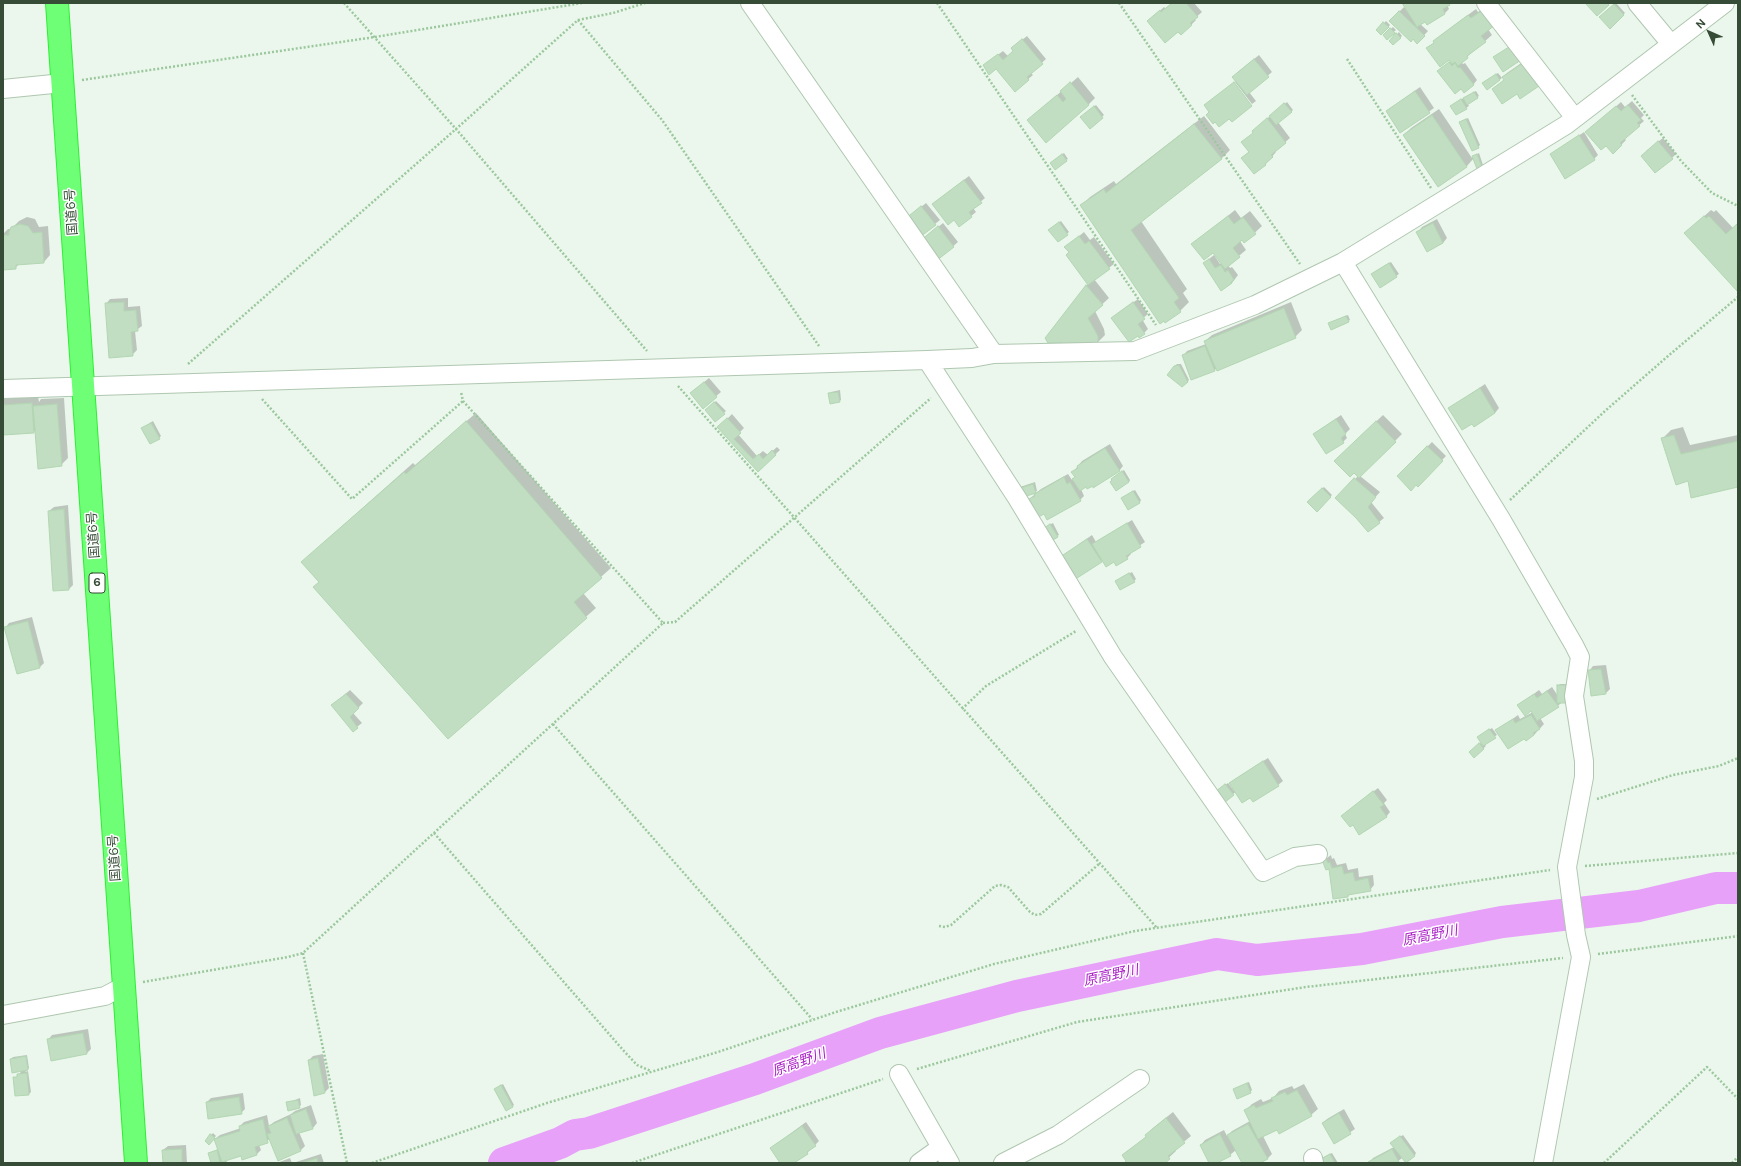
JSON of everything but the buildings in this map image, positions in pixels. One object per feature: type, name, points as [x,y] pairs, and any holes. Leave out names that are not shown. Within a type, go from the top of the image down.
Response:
[{"type":"highway","name":"国道6号","points":[[57,3],[136,1163]]},
{"type":"street","points":[[750,3],[994,354]]},
{"type":"street","points":[[1486,3],[1575,118]]},
{"type":"street","points":[[1638,3],[1671,44]]},
{"type":"street","points":[[3,389],[927,360],[972,358],[994,354],[1135,352],[1255,305],[1343,262],[1566,125],[1724,3]]},
{"type":"street","points":[[3,89],[63,83]]},
{"type":"street","points":[[1343,262],[1497,512],[1580,657],[1574,696],[1584,761],[1584,777],[1567,867],[1576,935],[1581,957],[1543,1163]]},
{"type":"street","points":[[927,360],[943,387],[1017,498],[1113,657],[1263,872],[1294,857],[1318,854]]},
{"type":"street","points":[[3,1014],[106,996],[124,986]]},
{"type":"street","points":[[899,1074],[940,1148],[950,1163]]},
{"type":"street","points":[[1003,1163],[1058,1135],[1140,1079]]},
{"type":"street","points":[[919,1163],[940,1148]]},
{"type":"path","points":[[344,3],[456,130],[661,368],[1157,928]]},
{"type":"path","points":[[63,83],[375,37],[582,3]]},
{"type":"path","points":[[167,383],[456,130],[578,20],[613,13],[646,3]]},
{"type":"path","points":[[936,3],[1166,340]]},
{"type":"path","points":[[1119,3],[1309,278]]},
{"type":"path","points":[[578,20],[662,120],[830,362]]},
{"type":"path","points":[[1347,59],[1440,201]]},
{"type":"path","points":[[1623,81],[1681,161],[1712,193],[1738,206]]},
{"type":"path","points":[[1497,512],[1605,411],[1738,297]]},
{"type":"path","points":[[456,374],[463,400],[663,623]]},
{"type":"path","points":[[246,381],[352,499],[463,400]]},
{"type":"path","points":[[124,986],[303,953],[663,623],[675,622],[943,387]]},
{"type":"path","points":[[962,709],[986,686],[1092,622]]},
{"type":"path","points":[[552,724],[812,1020]]},
{"type":"path","points":[[1579,803],[1599,799],[1673,775],[1718,766],[1738,758]]},
{"type":"path","points":[[434,833],[623,1050],[637,1065],[652,1072]]},
{"type":"path","points":[[372,1163],[547,1104],[718,1052],[812,1020],[994,964],[1134,932],[1567,867],[1738,853]]},
{"type":"path","points":[[939,926],[945,927],[951,925],[995,886],[1001,885],[1008,887],[1030,912],[1035,915],[1041,914],[1099,864]]},
{"type":"path","points":[[632,1163],[899,1074],[1077,1022],[1306,987],[1464,968],[1581,957],[1738,936]]},
{"type":"path","points":[[303,953],[347,1163]]},
{"type":"path","points":[[1604,1163],[1707,1067],[1738,1099]]},
{"type":"path","points":[[1732,1163],[1738,1157]]},
{"type":"waterway","name":"原高野川","points":[[504,1163],[560,1143],[575,1135],[589,1133],[755,1079],[880,1033],[1017,996],[1217,954],[1257,960],[1362,949],[1502,922],[1639,906],[1716,888],[1738,888]]}]
